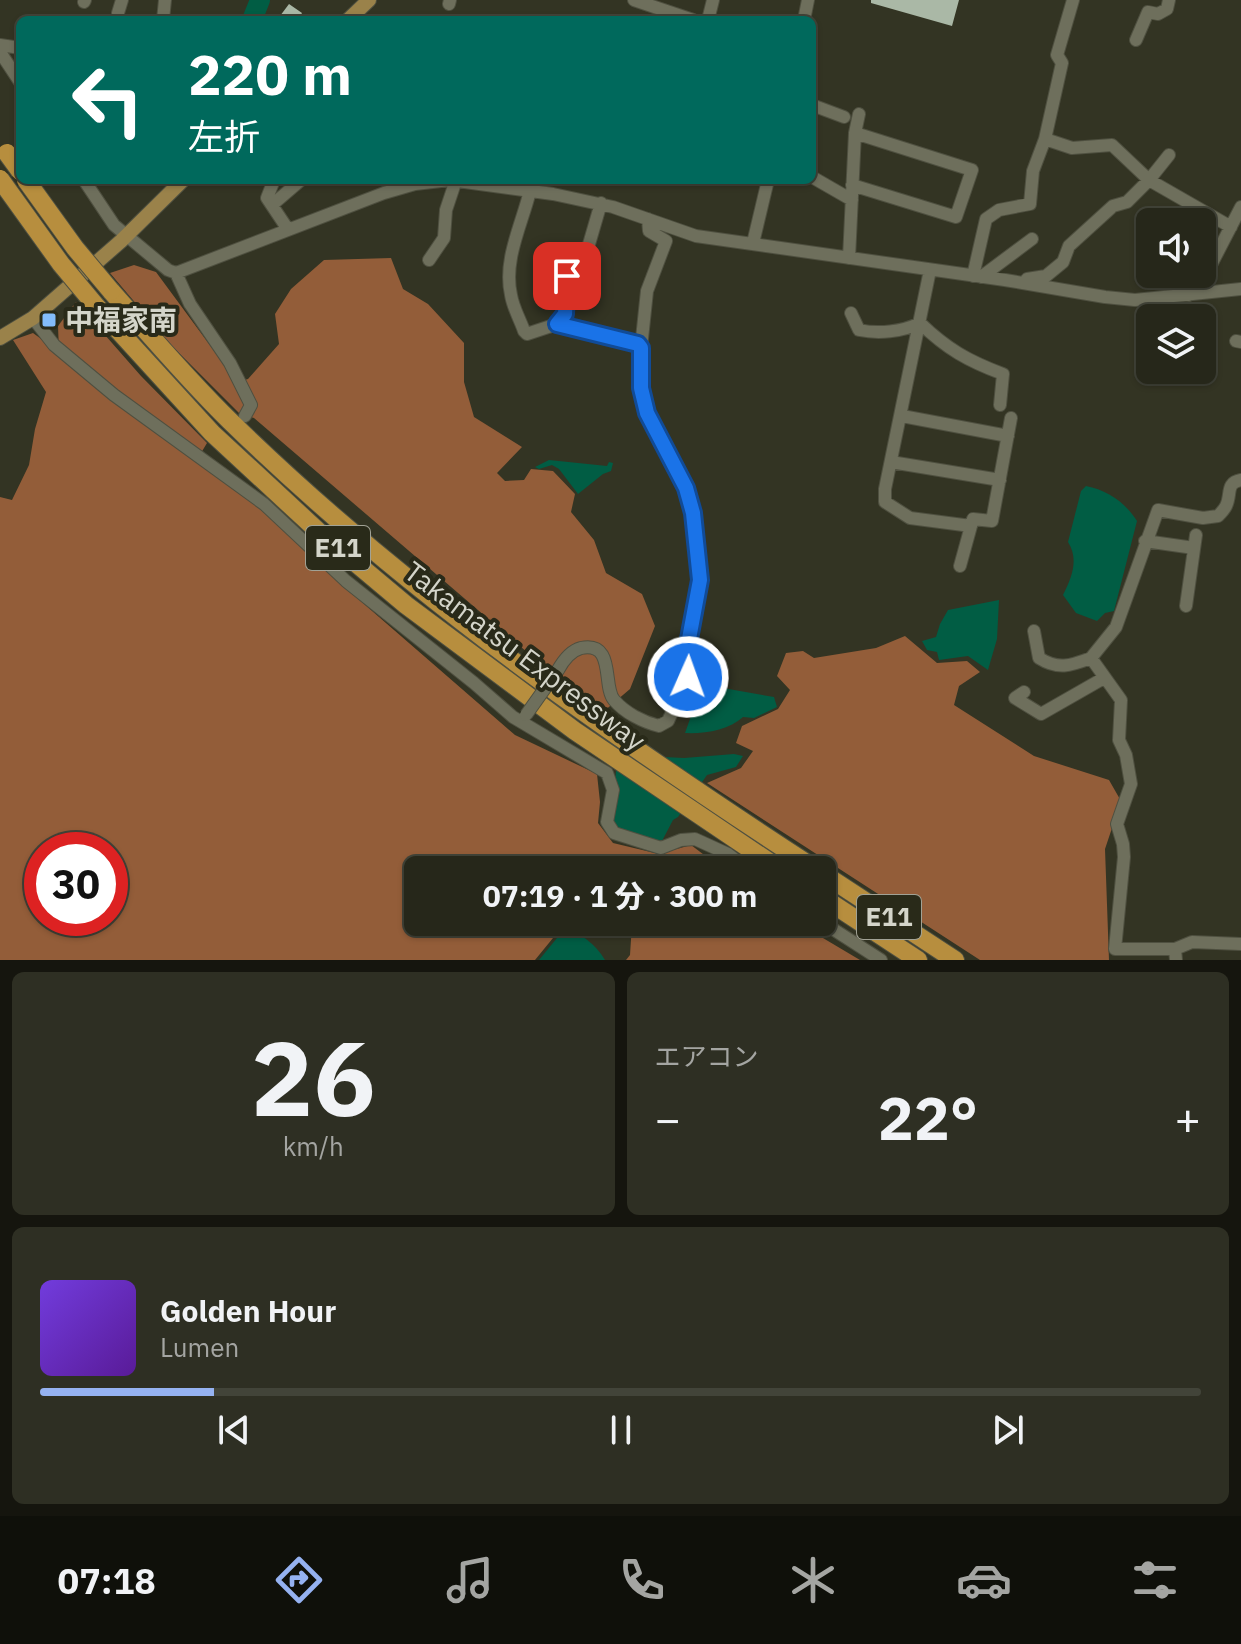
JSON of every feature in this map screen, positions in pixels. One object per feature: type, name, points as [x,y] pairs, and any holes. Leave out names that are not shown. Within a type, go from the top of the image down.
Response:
[{"type":"highway","points":[[4,148],[16,165]]},
{"type":"highway","name":"Takamatsu Expressway","points":[[0,177],[61,264],[96,306],[212,433],[319,532],[406,605],[522,693],[760,856]]},
{"type":"highway","name":"Takamatsu Expressway","points":[[29,184],[111,291],[227,418],[328,511],[442,606],[620,737],[796,856]]},
{"type":"highway","name":"Takamatsu Expressway","points":[[836,882],[955,960]]},
{"type":"highway","name":"E11","points":[[836,906],[918,960]]},
{"type":"main road","points":[[352,16],[369,0]]},
{"type":"main road","points":[[0,338],[33,318],[126,236],[179,184]]},
{"type":"street","points":[[634,0],[681,16]]},
{"type":"street","points":[[977,276],[986,219],[999,210],[1030,204],[1033,171],[1045,139],[1062,63],[1057,55],[1073,0]]},
{"type":"street","points":[[1136,40],[1148,12],[1158,14],[1167,9],[1169,0]]},
{"type":"street","points":[[0,52],[16,76]]},
{"type":"street","points":[[816,106],[844,117]]},
{"type":"street","points":[[849,258],[855,133],[859,114]]},
{"type":"street","points":[[852,185],[956,217],[972,170],[855,133]]},
{"type":"street","points":[[1045,139],[1072,148],[1112,145],[1149,180],[1231,227]]},
{"type":"street","points":[[1005,280],[1010,276],[1033,280],[1046,276],[1063,262],[1069,246],[1113,206],[1127,202],[1169,155]]},
{"type":"street","points":[[816,179],[852,200]]},
{"type":"street","points":[[85,184],[104,213],[126,236],[176,273],[190,304],[230,363],[251,405],[245,416]]},
{"type":"street","points":[[272,184],[267,198],[287,228]]},
{"type":"street","points":[[272,205],[296,184]]},
{"type":"street","points":[[176,273],[287,228],[384,193],[419,184]]},
{"type":"street","points":[[429,260],[444,238],[446,210],[455,184]]},
{"type":"street","points":[[483,184],[601,203],[696,236],[1105,297],[1135,300],[1241,289]]},
{"type":"street","points":[[753,243],[767,184]]},
{"type":"street","points":[[530,191],[513,243],[511,295],[527,334],[557,324],[630,340],[641,348]]},
{"type":"street","points":[[557,324],[565,314],[567,276],[585,258],[601,203]]},
{"type":"street","points":[[1189,295],[1212,263],[1241,207]]},
{"type":"street","points":[[523,719],[575,650],[596,650],[607,663],[614,701],[634,716],[659,726],[668,721],[674,712],[688,677],[689,639],[700,580],[693,513],[686,488],[647,413],[641,388],[641,348],[647,291],[666,241],[649,231],[648,219]]},
{"type":"street","points":[[977,276],[1032,239]]},
{"type":"street","points":[[930,270],[885,502],[910,518],[971,526]]},
{"type":"street","points":[[851,313],[859,330],[872,333],[910,328],[920,323]]},
{"type":"street","points":[[33,318],[54,345],[114,395],[209,455],[346,581],[474,683],[607,773],[613,790],[607,815],[610,829],[619,836],[661,848],[681,840],[695,839],[731,856]]},
{"type":"street","points":[[920,323],[944,346],[970,362],[1003,374],[1000,405]]},
{"type":"street","points":[[902,416],[1008,436]]},
{"type":"street","points":[[960,566],[973,519],[992,521],[1011,418]]},
{"type":"street","points":[[891,462],[1000,480]]},
{"type":"street","points":[[1034,631],[1039,658],[1053,667],[1070,666],[1091,658],[1116,627],[1158,510],[1203,518],[1218,516],[1226,505],[1230,486],[1241,480]]},
{"type":"street","points":[[1226,505],[1241,506]]},
{"type":"street","points":[[1145,541],[1195,541],[1186,606]]},
{"type":"street","points":[[1091,658],[1121,700],[1119,740],[1126,755],[1131,784],[1117,824],[1124,857],[1115,949],[1176,954],[1192,942],[1241,944]]},
{"type":"street","points":[[1024,692],[1015,698],[1041,714],[1104,678]]},
{"type":"street","points":[[836,931],[881,960]]},
{"type":"shaded area","points":[[391,258],[403,289],[428,304],[464,343],[464,382],[474,417],[522,447],[497,473],[505,481],[524,480],[531,469],[553,471],[575,494],[571,512],[594,540],[606,573],[642,594],[655,626],[630,689],[603,712],[528,653],[254,418],[240,414],[171,345],[110,273],[134,265],[156,272],[237,382],[248,379],[279,344],[275,314],[291,289],[324,260]]},
{"type":"shaded area","points":[[76,302],[141,376],[207,443],[198,458],[261,506],[341,584],[515,735],[597,774],[600,802],[598,823],[613,843],[659,854],[691,845],[706,856],[404,856],[404,936],[554,936],[535,960],[0,960],[0,497],[12,500],[29,465],[46,392],[13,340],[33,333],[59,352],[58,326]]},
{"type":"shaded area","points":[[549,460],[607,466],[609,462],[613,463],[611,471],[578,494],[559,469],[552,465],[539,469],[535,467]]},
{"type":"shaded area","points":[[1086,486],[1115,498],[1137,521],[1114,611],[1105,613],[1097,621],[1076,613],[1063,595],[1073,568],[1073,555],[1068,542],[1081,491]]},
{"type":"shaded area","points":[[999,600],[997,639],[988,670],[968,656],[939,660],[937,652],[927,650],[922,641],[936,637],[948,610]]},
{"type":"shaded area","points":[[905,636],[937,663],[967,661],[980,672],[959,686],[954,705],[1034,756],[1109,780],[1121,801],[1105,849],[1109,960],[980,960],[836,867],[836,856],[820,856],[707,783],[741,768],[753,751],[736,743],[742,726],[778,709],[790,690],[777,676],[786,653],[803,651],[814,658],[876,648]]},
{"type":"shaded area","points":[[706,685],[774,697],[777,707],[754,718],[743,717],[716,730],[685,733],[701,688]]},
{"type":"shaded area","points":[[743,756],[736,767],[707,775],[673,820],[662,841],[635,837],[611,824],[616,771],[664,757]]},
{"type":"shaded area","points":[[582,936],[605,960],[539,960],[557,938]]},
{"type":"shaded area","points":[[631,936],[820,936],[860,960],[626,960],[630,955]]},
{"type":"building","points":[[871,0],[959,0],[952,26],[871,3]]},
{"type":"building","points":[[289,4],[302,13],[300,16],[280,16]]},
{"type":"waterway","points":[[254,16],[260,0]]},
{"type":"place","name":"中福家南","points":[[49,320]]},
{"type":"route","points":[[567,276],[565,314],[557,324],[638,344],[641,348],[641,388],[647,413],[690,499],[700,580],[689,639],[688,677]]}]
